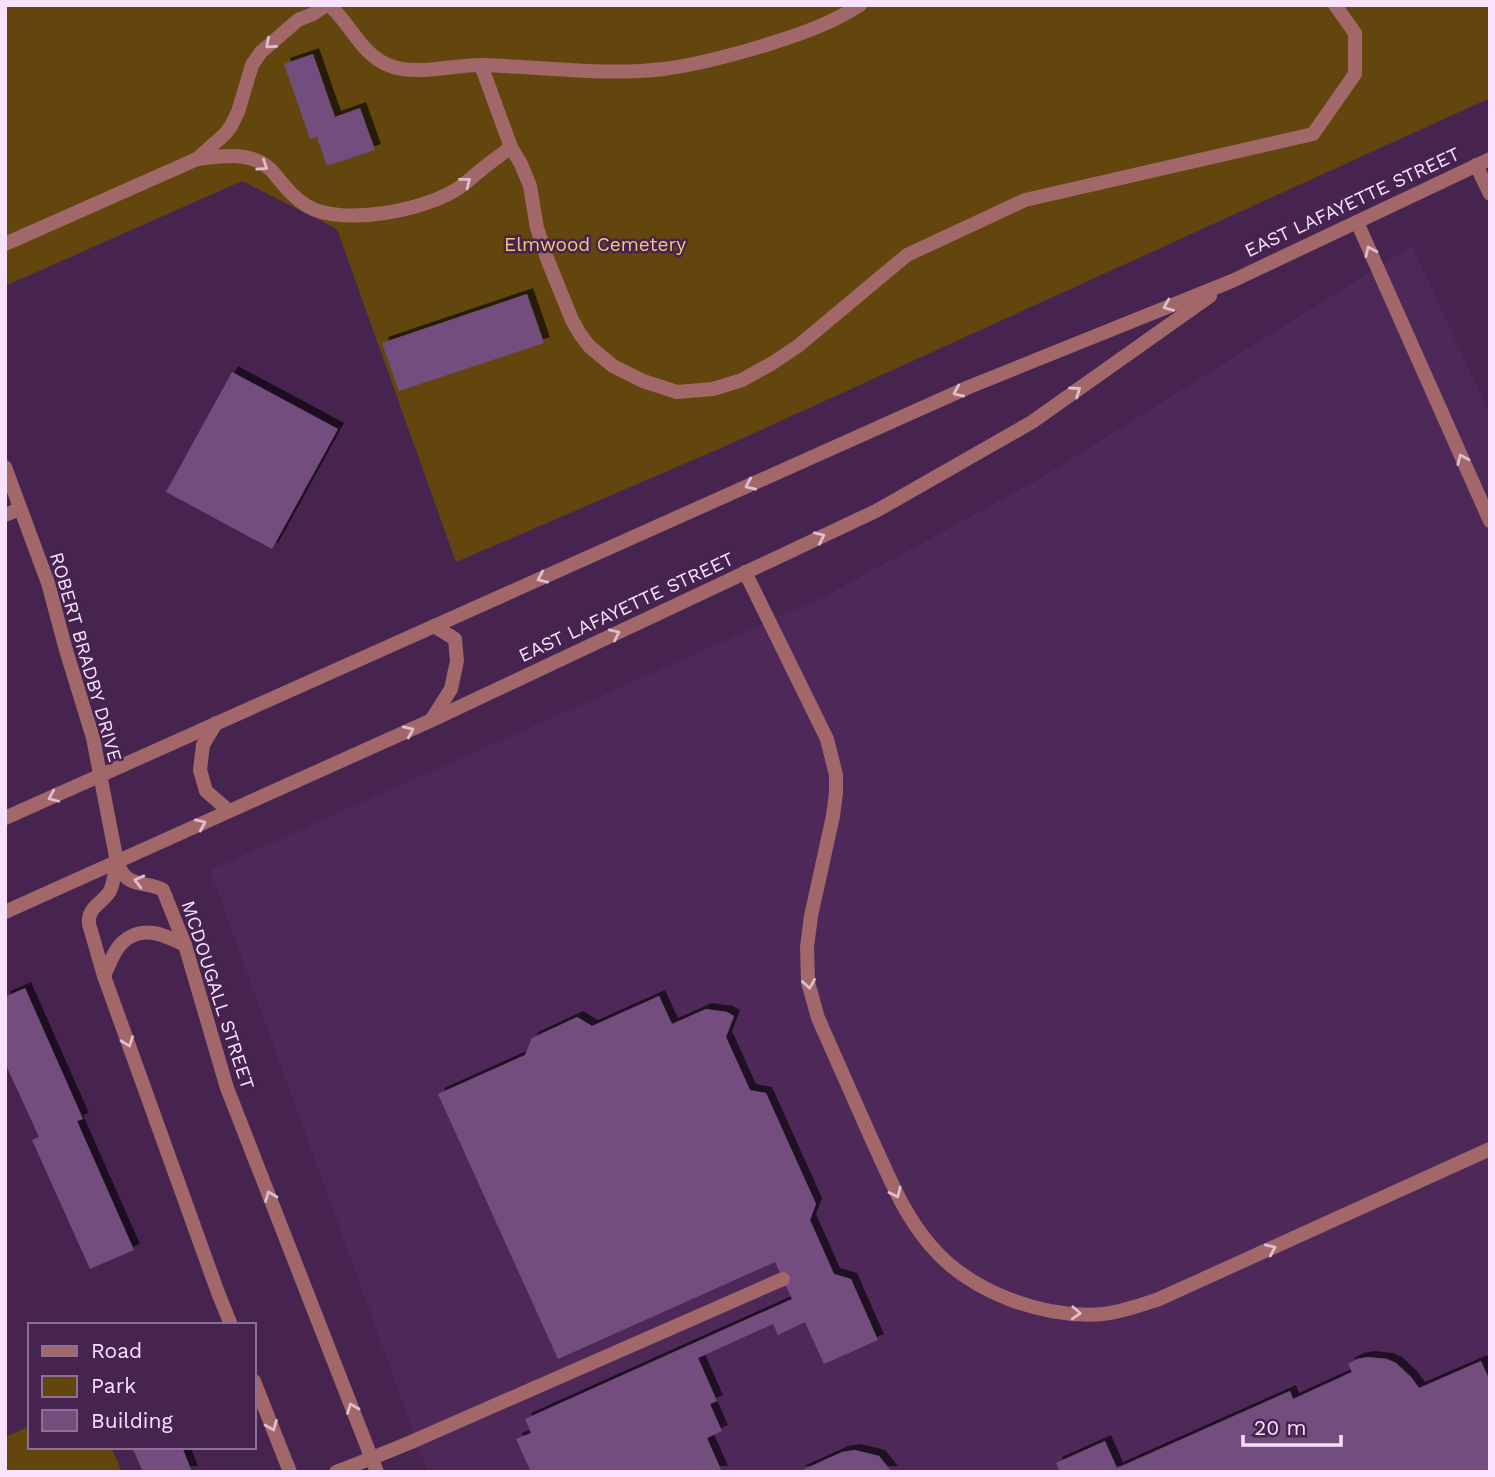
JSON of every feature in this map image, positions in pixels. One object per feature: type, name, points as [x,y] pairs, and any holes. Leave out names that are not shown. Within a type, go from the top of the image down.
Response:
[{"type":"street","points":[[197,159],[231,126],[252,65],[261,52],[298,20],[328,5],[345,20],[365,50],[377,60],[405,70],[481,65],[593,71],[663,69],[727,57],[788,38],[847,14],[860,5]]},
{"type":"street","points":[[481,65],[510,147],[530,186],[537,228],[548,261],[580,334],[589,346],[613,366],[643,381],[677,392],[713,389],[742,380],[771,365],[798,346],[907,255],[1025,200],[1313,134],[1355,74],[1354,33],[1335,5]]},
{"type":"street","points":[[5,244],[197,159],[232,155],[248,158],[272,171],[294,197],[309,208],[355,216],[402,210],[448,194],[510,147]]},
{"type":"street","points":[[1483,162],[1490,194]]},
{"type":"street","name":"EAST LAFAYETTE STREET","points":[[5,818],[969,387],[1231,281],[1483,162]]},
{"type":"street","points":[[1357,222],[1490,521]]},
{"type":"street","name":"EAST LAFAYETTE STREET","points":[[5,912],[432,720],[876,510],[1032,422],[1231,281]]},
{"type":"street","name":"ROBERT BRADBY DRIVE","points":[[5,467],[48,583],[93,738],[117,862]]},
{"type":"street","points":[[5,515],[20,509]]},
{"type":"street","points":[[745,572],[819,722],[833,757],[836,775],[833,816],[811,916],[807,947],[806,964],[812,1001],[900,1201],[917,1229],[949,1264],[998,1295],[1021,1304],[1044,1310],[1103,1314],[1159,1299],[1490,1149]]},
{"type":"street","points":[[432,720],[451,689],[457,661],[455,639],[434,626]]},
{"type":"street","points":[[216,723],[203,745],[200,770],[206,791],[229,811]]},
{"type":"street","points":[[117,862],[109,892],[91,910],[88,918],[104,976],[230,1323]]},
{"type":"street","name":"MCDOUGALL STREET","points":[[117,862],[127,878],[163,890],[185,945],[228,1088],[374,1465]]},
{"type":"street","points":[[104,976],[122,942],[136,934],[151,931],[185,945]]},
{"type":"street","points":[[336,1472],[374,1465],[422,1437],[783,1279]]},
{"type":"street","points":[[256,1386],[290,1472]]},
{"type":"shaded area","points":[[1412,246],[1490,415],[1490,1472],[428,1472],[210,870],[829,594],[1041,478]]},
{"type":"green space","name":"Elmwood Cemetery","points":[[5,5],[1490,5],[1490,98],[728,445],[456,562],[337,229],[242,181],[5,286]]},
{"type":"green space","points":[[28,1427],[28,1449],[112,1449],[122,1472],[5,1472],[5,1437]]},
{"type":"building","points":[[313,54],[335,117],[360,108],[375,150],[327,166],[317,137],[310,139],[284,64]]},
{"type":"building","points":[[527,294],[544,343],[399,391],[382,343]]},
{"type":"building","points":[[232,372],[338,429],[272,549],[166,492]]},
{"type":"building","points":[[25,988],[83,1119],[77,1121],[134,1250],[90,1269],[32,1140],[39,1137],[5,1063],[5,997]]},
{"type":"building","points":[[659,996],[672,1024],[706,1009],[727,1012],[734,1016],[726,1037],[750,1090],[766,1093],[816,1204],[810,1220],[834,1274],[851,1279],[878,1340],[824,1364],[805,1322],[778,1335],[773,1324],[698,1358],[717,1401],[710,1404],[722,1431],[707,1438],[722,1472],[531,1472],[516,1439],[531,1433],[525,1419],[792,1299],[775,1262],[558,1359],[438,1094],[525,1055],[532,1038],[577,1017],[592,1026]]},
{"type":"building","points":[[1368,1357],[1396,1363],[1419,1388],[1481,1361],[1490,1381],[1490,1472],[1060,1472],[1056,1463],[1105,1441],[1117,1468],[1290,1391],[1293,1399],[1352,1372],[1348,1364]]},
{"type":"building","points":[[133,1449],[183,1449],[192,1472],[143,1472]]},
{"type":"building","points":[[855,1450],[879,1456],[892,1472],[798,1472],[842,1452]]}]
